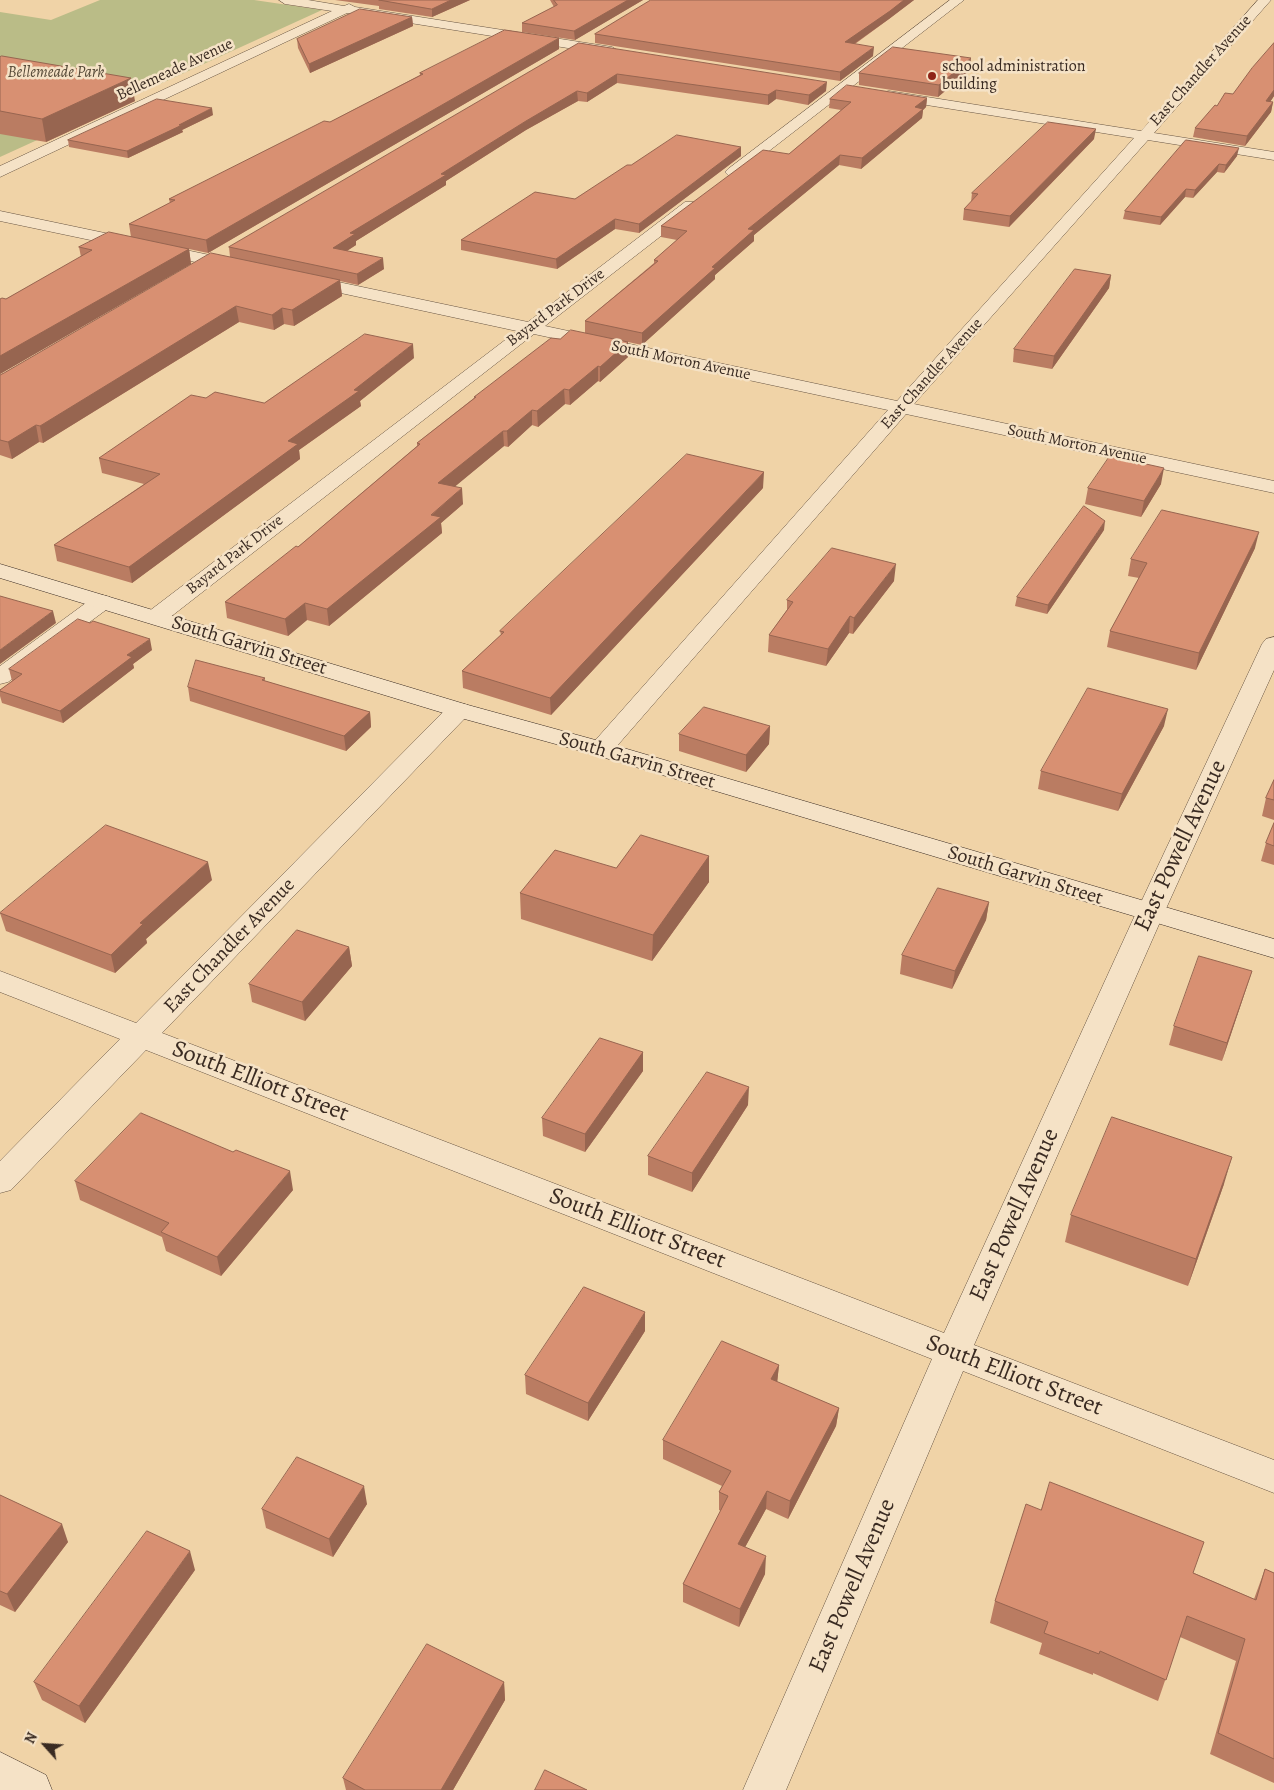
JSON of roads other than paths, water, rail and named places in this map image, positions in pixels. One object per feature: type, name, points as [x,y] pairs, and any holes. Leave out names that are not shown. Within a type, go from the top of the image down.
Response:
[{"type":"street","points":[[285,0],[625,53]]},
{"type":"street","name":"Bellemeade Avenue","points":[[0,172],[366,0]]},
{"type":"street","points":[[718,184],[958,0]]},
{"type":"street","name":"East Chandler Avenue","points":[[601,749],[1265,0]]},
{"type":"street","points":[[560,56],[601,32]]},
{"type":"street","points":[[825,85],[1274,156]]},
{"type":"street","name":"Bayard Park Drive","points":[[156,617],[702,196]]},
{"type":"street","points":[[0,216],[259,270]]},
{"type":"street","points":[[196,270],[229,250]]},
{"type":"street","name":"South Morton Avenue","points":[[287,276],[901,409],[1274,487]]},
{"type":"street","name":"South Garvin Street","points":[[0,572],[156,617],[459,710],[601,749],[1274,950]]},
{"type":"street","points":[[0,676],[102,602]]},
{"type":"street","name":"East Powell Avenue","points":[[764,1790],[953,1352],[1274,644]]},
{"type":"street","name":"East Chandler Avenue","points":[[0,1181],[459,710]]},
{"type":"street","name":"South Elliott Street","points":[[0,981],[1274,1477]]},
{"type":"street","points":[[0,1772],[31,1790]]},
{"type":"place","name":"school administration building","points":[[932,76]]},
{"type":"park label","name":"Bellemeade Park","points":[[56,73]]}]
